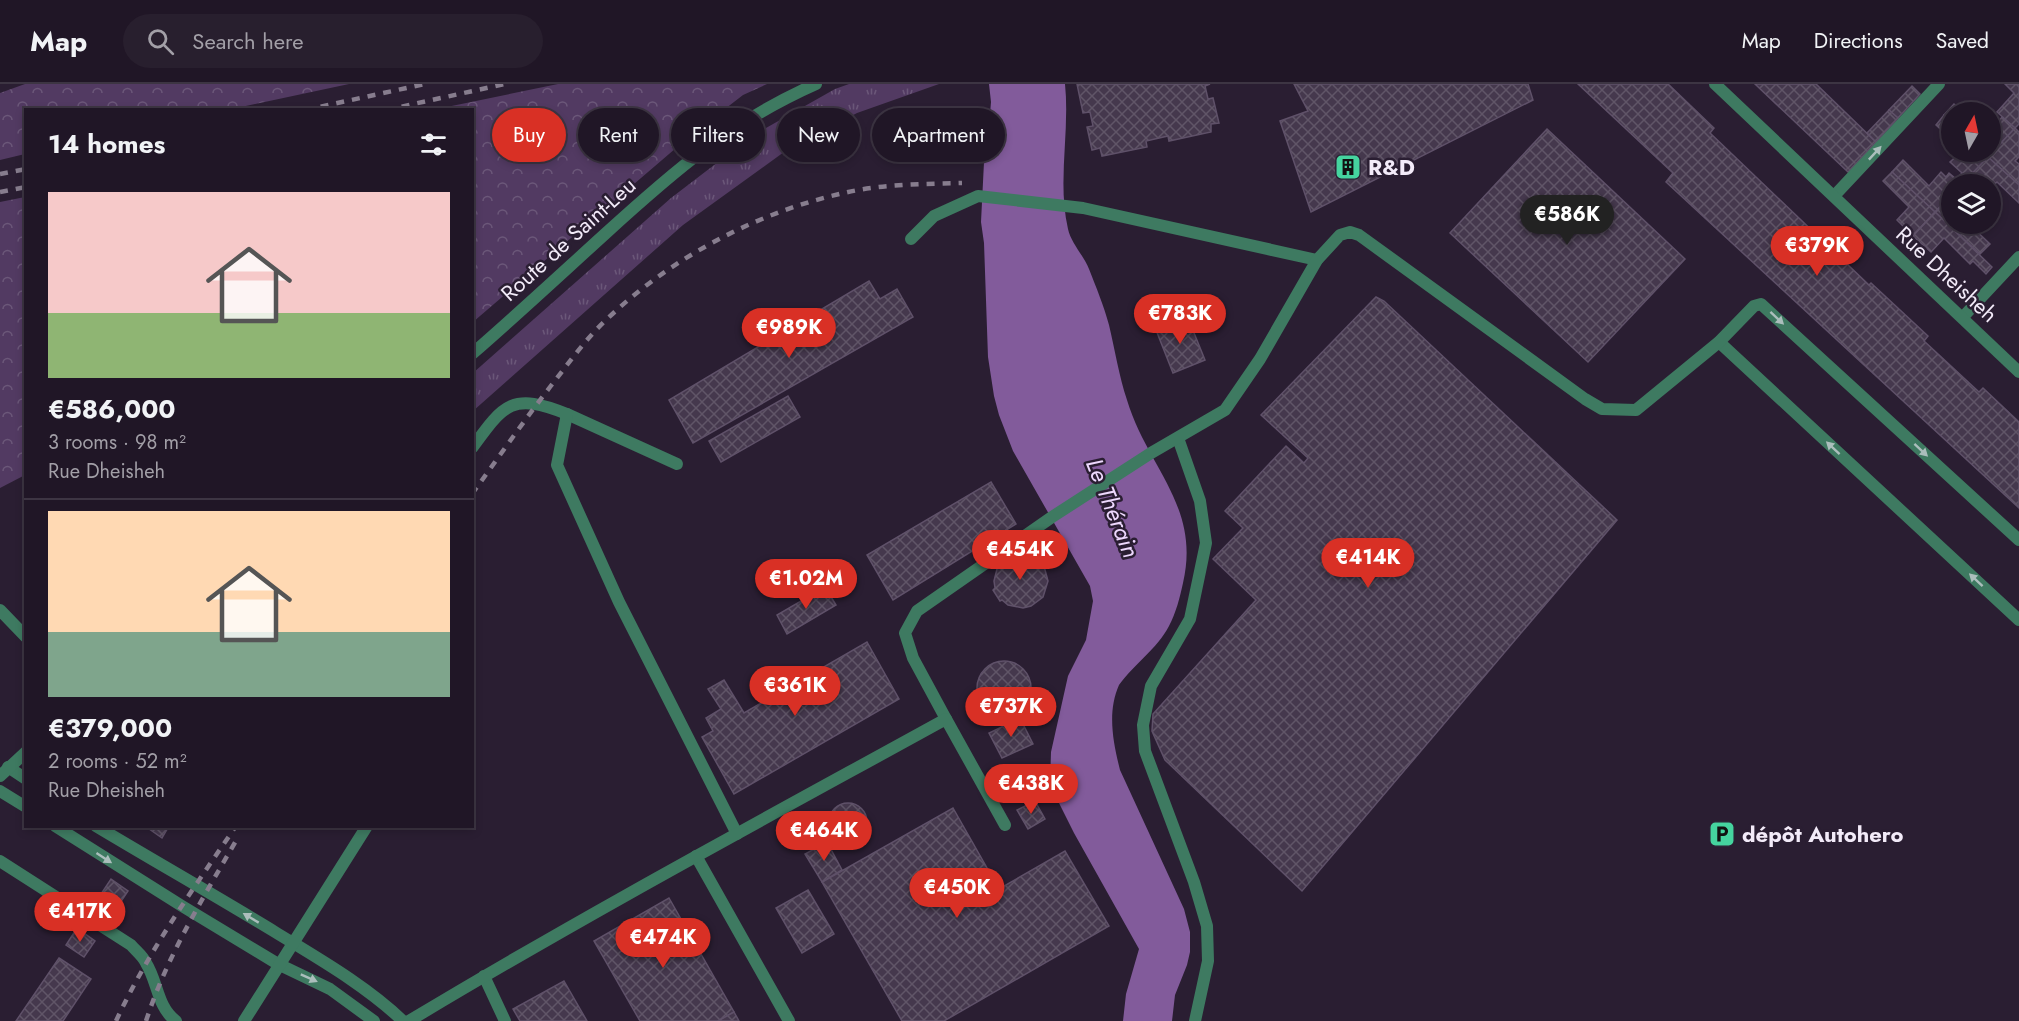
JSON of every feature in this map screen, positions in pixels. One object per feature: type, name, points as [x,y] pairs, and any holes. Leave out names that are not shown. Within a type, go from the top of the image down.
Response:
[{"type":"street","name":"Route de Saint-Leu","points":[[474,352],[682,165],[754,116],[816,84]]},
{"type":"street","name":"Rue Dheisheh","points":[[1715,84],[2019,372]]},
{"type":"street","points":[[1834,195],[1939,84]]},
{"type":"street","points":[[911,239],[934,216],[978,196],[1083,208],[1317,260]]},
{"type":"street","points":[[1005,825],[913,658],[905,633],[917,611],[1052,517],[1151,453],[1225,410],[1260,359],[1317,260],[1340,235],[1350,232],[1359,235],[1576,393],[1602,409],[1636,410],[1719,342],[1755,306],[1761,304],[2019,540]]},
{"type":"street","points":[[1963,317],[2019,257]]},
{"type":"street","points":[[1719,342],[2019,620]]},
{"type":"street","points":[[474,445],[492,420],[502,411],[512,405],[523,403],[567,414],[677,464]]},
{"type":"street","points":[[567,414],[557,465],[619,602],[737,834]]},
{"type":"street","points":[[1178,438],[1200,501],[1206,543],[1190,619],[1151,686],[1143,725],[1145,751],[1194,882],[1207,926],[1208,961],[1195,1021]]},
{"type":"street","points":[[0,610],[24,635]]},
{"type":"street","points":[[409,1021],[696,856],[946,719]]},
{"type":"street","points":[[4,772],[24,754]]},
{"type":"street","points":[[4,772],[24,778]]},
{"type":"street","points":[[0,791],[24,806]]},
{"type":"street","points":[[58,828],[127,873],[279,964],[330,989],[374,1021]]},
{"type":"street","points":[[99,828],[292,942],[385,1003],[403,1021]]},
{"type":"street","points":[[244,1021],[366,828]]},
{"type":"street","points":[[696,856],[789,1021]]},
{"type":"street","points":[[0,861],[131,945],[147,963],[160,1001],[170,1017],[176,1021]]},
{"type":"street","points":[[484,976],[505,1021]]},
{"type":"green space","points":[[25,84],[349,84],[237,108],[24,108],[24,154],[0,160],[0,93]]},
{"type":"green space","points":[[558,84],[767,84],[743,95],[726,108],[671,108],[671,152],[474,321],[474,108],[442,108]]},
{"type":"green space","points":[[849,84],[939,84],[860,112],[860,108],[801,108],[835,89]]},
{"type":"green space","points":[[777,122],[777,157],[683,225],[474,410],[474,372],[671,198],[718,162],[765,162],[765,129]]},
{"type":"green space","points":[[24,197],[24,476],[0,488],[0,202]]},
{"type":"water","name":"Le Thérain","points":[[989,84],[1065,84],[1064,193],[1068,229],[1087,264],[1102,304],[1124,391],[1136,424],[1169,488],[1185,531],[1187,556],[1183,583],[1174,616],[1158,642],[1119,685],[1112,716],[1113,738],[1120,770],[1184,909],[1190,932],[1190,952],[1175,995],[1172,1021],[1123,1021],[1126,994],[1139,949],[1074,833],[1050,785],[1051,752],[1068,676],[1086,640],[1093,601],[1090,586],[1013,451],[994,396],[988,357],[984,243],[981,222],[984,162],[1005,162],[1005,108],[990,108]]},
{"type":"building","points":[[1077,84],[1210,84],[1205,86],[1208,99],[1213,98],[1219,123],[1211,124],[1211,132],[1169,141],[1168,136],[1146,141],[1147,147],[1102,156],[1100,148],[1092,150],[1087,127],[1093,126],[1090,112],[1083,113]]},
{"type":"building","name":"R&D","points":[[1294,84],[1528,84],[1533,100],[1311,212],[1280,121],[1308,111]]},
{"type":"building","points":[[1578,84],[1668,84],[1714,128],[1710,133],[1869,285],[1871,283],[1928,336],[1924,341],[1979,392],[1983,388],[2019,422],[2019,508],[1666,182],[1673,173]]},
{"type":"building","points":[[1755,84],[1816,84],[1876,142],[1848,172]]},
{"type":"building","points":[[2005,84],[2019,84],[2019,124],[2015,128],[2001,116],[2001,108],[2014,93]]},
{"type":"building","points":[[1912,86],[1920,94],[1898,118],[1889,110]]},
{"type":"building","points":[[1889,110],[1898,118],[1876,142],[1867,133]]},
{"type":"building","points":[[2002,117],[2015,128],[2001,143]]},
{"type":"building","points":[[1941,119],[1941,130],[1936,125]]},
{"type":"building","points":[[2015,128],[2019,132],[2019,157],[2015,161],[2019,164],[2019,185],[1994,162],[2001,162],[2001,143]]},
{"type":"building","points":[[1547,129],[1685,259],[1588,362],[1450,233]]},
{"type":"building","points":[[1903,160],[1929,186],[1941,172],[1943,174],[1941,174],[1941,206],[1935,212],[1892,172]]},
{"type":"building","points":[[1950,162],[1983,162],[1972,174],[1962,173]]},
{"type":"building","points":[[1983,162],[1994,162],[2019,185],[2019,203],[2001,186],[2001,174],[1972,174]]},
{"type":"building","points":[[1892,172],[1935,212],[1913,236],[1897,220],[1909,207],[1883,181]]},
{"type":"building","points":[[1941,206],[1941,218],[1935,212]]},
{"type":"building","points":[[1935,212],[1941,218],[1941,234],[1958,234],[1992,267],[1986,274],[1973,261],[1970,264],[1944,238],[1931,252],[1913,236]]},
{"type":"building","points":[[1959,234],[1980,234],[1990,244],[1980,254]]},
{"type":"building","points":[[869,281],[880,299],[897,289],[913,317],[693,443],[669,400]]},
{"type":"building","points":[[1376,297],[1384,301],[1617,520],[1302,891],[1165,760],[1152,731],[1153,714],[1256,600],[1213,559],[1243,528],[1225,511],[1286,446],[1304,463],[1308,458],[1261,415]]},
{"type":"building","points":[[1188,318],[1205,360],[1173,373],[1156,330]]},
{"type":"building","points":[[788,396],[800,417],[721,462],[709,441]]},
{"type":"building","points":[[991,482],[1016,524],[893,600],[867,555]]},
{"type":"building","points":[[1018,553],[1040,561],[1044,566],[1048,581],[1043,597],[1031,606],[1023,608],[1000,601],[993,590],[998,565],[1004,559]]},
{"type":"building","points":[[825,587],[836,605],[787,634],[777,615]]},
{"type":"building","points":[[867,642],[899,699],[734,794],[702,737],[713,731],[706,718],[721,709],[708,689],[724,680],[744,713]]},
{"type":"building","points":[[999,661],[1009,661],[1019,665],[1027,673],[1031,688],[1027,703],[1019,711],[1009,715],[999,715],[989,711],[981,703],[977,693],[977,683],[981,673],[989,665]]},
{"type":"building","points":[[1020,718],[1033,744],[1002,758],[989,733]]},
{"type":"building","points":[[1035,801],[1045,819],[1028,829],[1017,810]]},
{"type":"building","points":[[848,803],[861,809],[867,822],[861,835],[848,841],[835,835],[829,822],[835,809]]},
{"type":"building","points":[[953,808],[999,889],[1065,851],[1109,926],[944,1021],[902,1021],[822,882]]},
{"type":"building","points":[[148,828],[168,828],[162,838]]},
{"type":"building","points":[[827,842],[842,870],[822,882],[805,854]]},
{"type":"building","points":[[111,879],[128,891],[114,912],[97,900]]},
{"type":"building","points":[[808,890],[834,934],[802,953],[776,908]]},
{"type":"building","points":[[669,898],[734,1012],[718,1021],[640,1021],[594,941]]},
{"type":"building","points":[[77,928],[95,941],[84,957],[66,945]]},
{"type":"building","points":[[59,958],[91,979],[63,1021],[16,1021]]},
{"type":"building","points":[[564,981],[587,1021],[520,1021],[513,1009]]},
{"type":"building","points":[[734,1012],[739,1021],[718,1021]]},
{"type":"railway","points":[[314,108],[425,84]]},
{"type":"railway","points":[[395,108],[505,84]]},
{"type":"railway","points":[[0,174],[24,169]]},
{"type":"railway","points":[[474,491],[540,400],[596,330],[649,283],[679,262],[743,227],[810,202],[873,188],[962,183]]},
{"type":"railway","points":[[0,192],[24,187]]},
{"type":"railway","points":[[116,1021],[142,970],[235,828]]},
{"type":"railway","points":[[146,1021],[175,950],[237,839]]},
{"type":"place","name":"R&D","points":[[1348,167]]},
{"type":"place","name":"dépôt Autohero","points":[[1722,834]]}]
